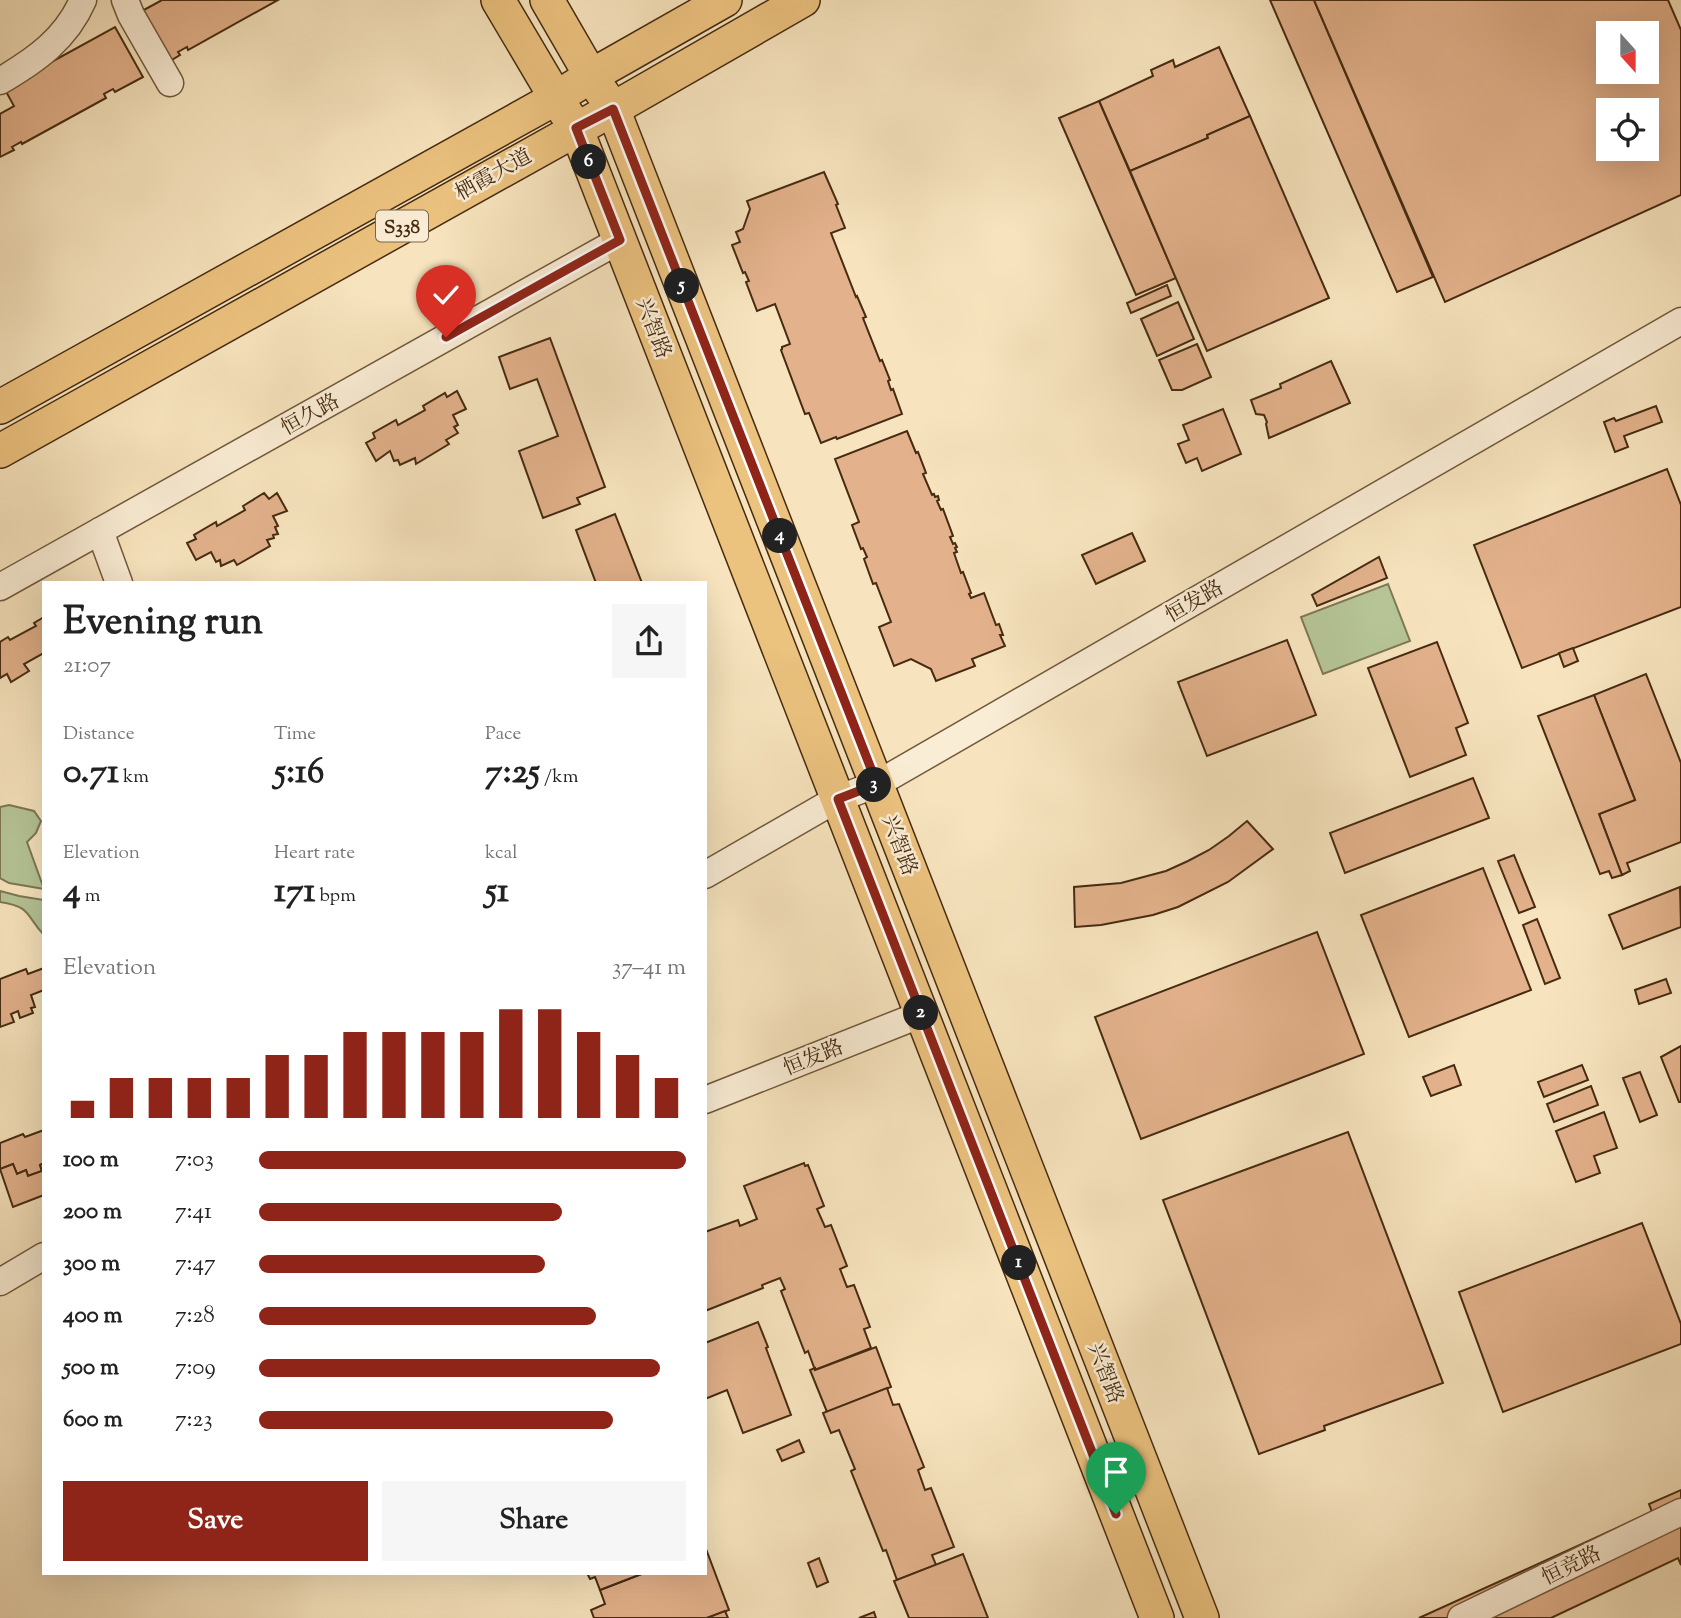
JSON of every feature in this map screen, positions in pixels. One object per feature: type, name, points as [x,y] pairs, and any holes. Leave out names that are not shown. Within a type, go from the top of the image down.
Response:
[{"type":"main road","name":"兴智路","points":[[498,0],[576,128],[1157,1618]]},
{"type":"main road","name":"兴智路","points":[[547,0],[613,109],[1202,1618]]},
{"type":"main road","name":"栖霞大道","points":[[0,407],[556,98],[725,0]]},
{"type":"main road","name":"栖霞大道","points":[[0,450],[613,109],[803,0]]},
{"type":"street","points":[[0,81],[26,66],[61,37],[83,0]]},
{"type":"street","points":[[124,0],[170,83]]},
{"type":"street","name":"恒久路","points":[[0,587],[620,240]]},
{"type":"street","name":"恒发路","points":[[707,874],[838,799],[877,784],[1681,321]]},
{"type":"street","points":[[100,531],[118,581]]},
{"type":"street","name":"恒发路","points":[[707,1099],[922,1014]]},
{"type":"street","points":[[0,1282],[42,1257]]},
{"type":"street","name":"恒竞路","points":[[1461,1618],[1681,1512]]},
{"type":"green space","points":[[1388,584],[1410,641],[1323,674],[1301,617]]},
{"type":"green space","points":[[9,805],[34,811],[41,821],[36,833],[27,842],[42,889],[9,883],[0,878],[0,807]]},
{"type":"green space","points":[[0,891],[42,900],[42,932],[23,909],[0,902]]},
{"type":"building","points":[[162,0],[278,0],[188,50],[187,47],[178,52],[180,55],[170,61],[142,11]]},
{"type":"building","points":[[1270,0],[1314,0],[1433,277],[1397,292]]},
{"type":"building","points":[[1314,0],[1668,0],[1681,30],[1681,195],[1445,302]]},
{"type":"building","points":[[115,27],[143,77],[115,92],[113,89],[104,94],[106,98],[12,147],[14,150],[0,157],[0,114],[14,106],[4,88]]},
{"type":"building","points":[[1219,47],[1250,116],[1207,135],[1208,138],[1130,171],[1099,101],[1153,76],[1151,70],[1173,60],[1175,67]]},
{"type":"building","points":[[1099,101],[1176,278],[1136,295],[1059,118]]},
{"type":"building","points":[[1250,116],[1329,298],[1207,351],[1130,171],[1208,138],[1207,135]]},
{"type":"building","points":[[824,172],[845,228],[831,233],[902,414],[821,443],[809,413],[805,414],[781,350],[790,344],[775,304],[757,311],[746,282],[749,281],[732,245],[740,242],[736,232],[743,229],[750,209],[747,201]]},
{"type":"building","points":[[1167,285],[1171,296],[1131,313],[1127,303]]},
{"type":"building","points":[[1178,302],[1194,339],[1157,356],[1141,319]]},
{"type":"building","points":[[550,338],[605,487],[577,498],[580,504],[543,518],[519,451],[558,436],[537,379],[510,389],[499,357]]},
{"type":"building","points":[[1197,344],[1211,377],[1182,390],[1172,390],[1159,360]]},
{"type":"building","points":[[1331,361],[1350,403],[1269,438],[1264,415],[1256,414],[1251,400],[1281,388],[1280,384]]},
{"type":"building","points":[[457,391],[466,409],[453,415],[458,425],[454,427],[458,433],[446,440],[449,444],[416,464],[415,458],[400,465],[398,460],[394,461],[390,451],[376,461],[366,443],[375,438],[373,433],[396,420],[398,425],[425,410],[423,406],[445,393],[447,397]]},
{"type":"building","points":[[1656,406],[1662,422],[1624,436],[1628,447],[1615,452],[1604,422],[1614,418],[1616,421]]},
{"type":"building","points":[[1223,409],[1241,454],[1202,471],[1197,458],[1186,463],[1178,444],[1189,440],[1183,425]]},
{"type":"building","points":[[907,431],[916,453],[918,452],[932,495],[938,496],[937,501],[941,510],[943,509],[953,536],[950,537],[957,547],[957,552],[954,553],[971,593],[969,594],[971,598],[984,593],[996,625],[999,624],[1005,646],[972,659],[975,666],[936,681],[931,669],[911,659],[894,666],[879,627],[891,622],[876,583],[873,584],[864,559],[867,557],[852,525],[859,522],[835,459]]},
{"type":"building","points":[[1667,469],[1681,505],[1681,607],[1522,668],[1474,545]]},
{"type":"building","points":[[264,493],[269,499],[277,493],[287,511],[273,516],[278,526],[275,527],[278,534],[267,540],[270,546],[237,565],[234,560],[221,566],[220,560],[216,562],[211,552],[196,560],[187,543],[196,539],[194,535],[245,510],[243,506]]},
{"type":"building","points":[[615,514],[641,581],[595,581],[576,530]]},
{"type":"building","points":[[1132,533],[1145,561],[1096,584],[1082,555]]},
{"type":"building","points":[[1379,557],[1387,578],[1317,606],[1312,595]]},
{"type":"building","points":[[42,618],[42,654],[24,664],[29,671],[11,682],[7,674],[0,678],[0,642],[8,637],[10,640],[36,626],[34,623]]},
{"type":"building","points":[[1287,640],[1316,715],[1207,756],[1178,682]]},
{"type":"building","points":[[1437,642],[1468,723],[1456,728],[1466,755],[1410,777],[1368,668]]},
{"type":"building","points":[[1573,648],[1578,661],[1564,667],[1559,653]]},
{"type":"building","points":[[1646,674],[1681,763],[1681,842],[1627,863],[1630,871],[1622,875],[1599,814],[1635,800],[1594,695]]},
{"type":"building","points":[[1594,695],[1635,800],[1599,814],[1622,875],[1612,878],[1609,871],[1600,874],[1538,716]]},
{"type":"building","points":[[1473,778],[1489,818],[1345,873],[1330,833]]},
{"type":"building","points":[[1247,821],[1273,849],[1228,882],[1178,907],[1153,915],[1075,927],[1074,887],[1121,883],[1166,871],[1209,850]]},
{"type":"building","points":[[1514,855],[1535,907],[1519,913],[1498,861]]},
{"type":"building","points":[[1483,868],[1531,990],[1409,1037],[1361,915]]},
{"type":"building","points":[[1680,887],[1681,927],[1623,949],[1609,915]]},
{"type":"building","points":[[1537,919],[1560,978],[1545,984],[1523,925]]},
{"type":"building","points":[[1317,932],[1364,1054],[1141,1139],[1095,1017]]},
{"type":"building","points":[[26,969],[28,974],[42,969],[42,991],[31,995],[35,1007],[31,1008],[33,1013],[20,1018],[18,1011],[11,1014],[14,1022],[0,1027],[0,979]]},
{"type":"building","points":[[1666,979],[1671,993],[1639,1004],[1635,990]]},
{"type":"building","points":[[1681,1046],[1681,1102],[1679,1102],[1661,1057]]},
{"type":"building","points":[[1454,1065],[1461,1085],[1431,1096],[1423,1077]]},
{"type":"building","points":[[1582,1065],[1588,1080],[1544,1097],[1538,1082]]},
{"type":"building","points":[[1640,1072],[1657,1115],[1640,1122],[1623,1078]]},
{"type":"building","points":[[1591,1086],[1598,1105],[1554,1122],[1547,1104]]},
{"type":"building","points":[[1604,1112],[1617,1148],[1594,1156],[1600,1173],[1576,1182],[1556,1131]]},
{"type":"building","points":[[42,1131],[42,1171],[28,1176],[26,1170],[17,1174],[13,1164],[0,1169],[0,1143],[23,1134],[25,1137]]},
{"type":"building","points":[[1348,1132],[1443,1383],[1324,1426],[1325,1430],[1259,1454],[1163,1200]]},
{"type":"building","points":[[804,1163],[805,1166],[808,1165],[824,1206],[817,1209],[825,1227],[831,1225],[847,1266],[840,1269],[847,1287],[854,1285],[870,1327],[864,1329],[871,1348],[815,1370],[808,1351],[805,1353],[781,1291],[785,1289],[780,1278],[762,1285],[763,1288],[707,1310],[707,1231],[738,1220],[740,1226],[757,1219],[744,1186]]},
{"type":"building","points":[[13,1164],[17,1174],[26,1170],[28,1176],[42,1171],[42,1196],[13,1207],[0,1169]]},
{"type":"building","points":[[1642,1223],[1681,1324],[1681,1344],[1503,1412],[1459,1292]]},
{"type":"building","points":[[758,1322],[791,1415],[743,1433],[727,1390],[707,1398],[707,1342]]},
{"type":"building","points":[[876,1347],[891,1387],[827,1412],[810,1370]]},
{"type":"building","points":[[887,1388],[893,1405],[899,1404],[924,1467],[918,1470],[925,1490],[931,1488],[954,1547],[932,1555],[936,1565],[897,1580],[851,1471],[855,1469],[839,1430],[831,1433],[823,1413]]},
{"type":"building","points":[[799,1440],[804,1452],[782,1461],[777,1450]]},
{"type":"building","points":[[1681,1490],[1681,1565],[1678,1558],[1551,1618],[1419,1618],[1652,1512],[1649,1504]]},
{"type":"building","points":[[707,1552],[729,1610],[707,1618],[594,1618],[591,1610],[605,1604],[600,1590],[639,1575],[707,1575]]},
{"type":"building","points":[[963,1554],[988,1618],[909,1618],[894,1581]]},
{"type":"building","points":[[819,1558],[828,1582],[817,1587],[808,1563]]},
{"type":"building","points":[[588,1575],[639,1575],[600,1590],[595,1577],[590,1579]]},
{"type":"building","points":[[725,1611],[728,1618],[707,1618]]},
{"type":"building","points":[[874,1612],[876,1618],[859,1618]]},
{"type":"route","points":[[446,337],[620,240],[576,128],[613,109],[877,784],[838,799],[1116,1514]]}]
